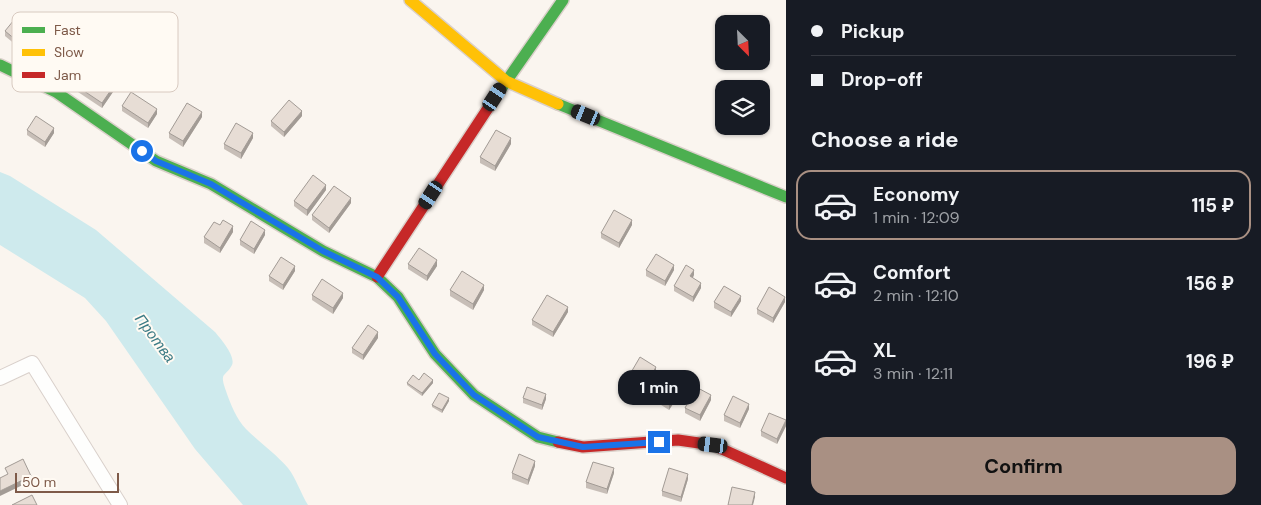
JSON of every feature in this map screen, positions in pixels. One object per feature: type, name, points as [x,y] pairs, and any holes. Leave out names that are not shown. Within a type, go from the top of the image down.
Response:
[{"type":"street","points":[[410,0],[506,81],[533,94],[786,197]]},
{"type":"street","points":[[377,277],[506,81],[563,0]]},
{"type":"street","points":[[0,66],[12,72]]},
{"type":"street","points":[[56,92],[156,161],[211,184],[323,251],[377,277],[398,297],[435,354],[474,395],[538,437],[583,447],[678,440],[713,445],[786,478]]},
{"type":"street","points":[[0,378],[32,363],[120,505]]},
{"type":"water","name":"Протва","points":[[0,172],[10,176],[96,230],[215,332],[232,357],[232,365],[224,375],[223,380],[237,416],[246,429],[288,468],[308,505],[243,505],[195,449],[106,321],[85,298],[0,245]]},
{"type":"building","points":[[12,22],[12,37],[5,31]]},
{"type":"building","points":[[86,92],[110,92],[102,103]]},
{"type":"building","points":[[131,92],[157,109],[148,123],[122,106]]},
{"type":"building","points":[[289,100],[302,111],[284,132],[271,121]]},
{"type":"building","points":[[187,103],[202,112],[183,141],[169,133]]},
{"type":"building","points":[[36,116],[54,128],[45,142],[27,130]]},
{"type":"building","points":[[236,123],[253,133],[241,153],[224,144]]},
{"type":"building","points":[[496,130],[511,138],[495,166],[480,157]]},
{"type":"building","points":[[313,175],[326,185],[307,210],[294,201]]},
{"type":"building","points":[[334,186],[351,198],[329,228],[312,215]]},
{"type":"building","points":[[614,210],[632,220],[619,243],[601,233]]},
{"type":"building","points":[[223,220],[233,226],[220,248],[204,237],[214,222],[220,225]]},
{"type":"building","points":[[251,221],[265,230],[254,249],[240,240]]},
{"type":"building","points":[[419,248],[437,260],[427,276],[408,264]]},
{"type":"building","points":[[656,254],[674,265],[665,281],[646,270]]},
{"type":"building","points":[[281,257],[295,266],[283,285],[269,276]]},
{"type":"building","points":[[686,265],[694,270],[690,276],[701,283],[693,297],[674,286]]},
{"type":"building","points":[[462,271],[484,285],[473,304],[450,290]]},
{"type":"building","points":[[322,279],[343,293],[333,308],[312,295]]},
{"type":"building","points":[[724,286],[741,296],[731,312],[714,302]]},
{"type":"building","points":[[769,287],[785,297],[773,318],[757,309]]},
{"type":"building","points":[[547,295],[568,307],[553,332],[532,320]]},
{"type":"building","points":[[368,325],[378,332],[363,355],[352,348]]},
{"type":"building","points":[[640,357],[656,367],[643,390],[626,381]]},
{"type":"building","points":[[424,373],[433,380],[422,393],[407,383],[413,375],[419,380]]},
{"type":"building","points":[[670,378],[682,385],[669,405],[658,398]]},
{"type":"building","points":[[527,387],[546,394],[542,405],[523,398]]},
{"type":"building","points":[[696,387],[711,395],[700,415],[685,408]]},
{"type":"building","points":[[439,393],[449,398],[442,410],[432,405]]},
{"type":"building","points":[[733,396],[749,404],[740,423],[724,415]]},
{"type":"building","points":[[769,413],[786,420],[777,439],[761,431]]},
{"type":"building","points":[[519,454],[535,461],[528,480],[512,473]]},
{"type":"building","points":[[23,459],[31,476],[0,491],[0,478],[8,474],[5,468]]},
{"type":"building","points":[[593,462],[614,468],[607,489],[586,482]]},
{"type":"building","points":[[669,468],[688,474],[681,497],[662,491]]},
{"type":"building","points":[[732,487],[755,492],[752,505],[728,505]]},
{"type":"building","points":[[32,495],[37,505],[12,505]]},
{"type":"traffic: fast","points":[[494,99],[563,0]]},
{"type":"traffic: fast","points":[[0,65],[12,71]]},
{"type":"traffic: fast","points":[[56,92],[156,161],[211,184],[323,251],[377,277],[398,297],[435,354],[474,395],[538,437],[558,442]]},
{"type":"traffic: fast","points":[[558,104],[786,197]]},
{"type":"traffic: slow","points":[[410,0],[506,81],[558,104]]},
{"type":"traffic: jam","points":[[377,277],[494,99]]},
{"type":"traffic: jam","points":[[558,442],[583,447],[678,440],[713,445],[786,478]]},
{"type":"route","points":[[142,151],[156,161],[211,184],[323,251],[377,277],[398,297],[435,354],[474,395],[538,437],[583,447],[659,442]]}]
